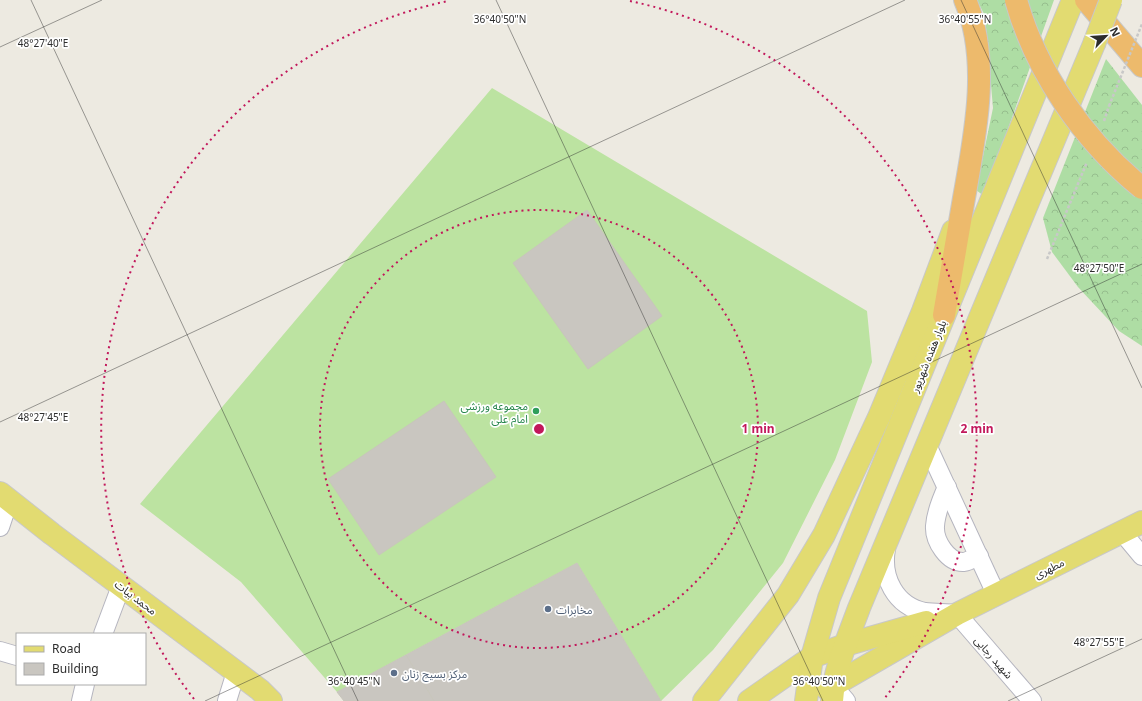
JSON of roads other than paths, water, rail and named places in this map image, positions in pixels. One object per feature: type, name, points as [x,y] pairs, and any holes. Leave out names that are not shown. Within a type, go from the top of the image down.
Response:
[{"type":"highway","points":[[944,315],[976,126],[979,72],[976,32],[965,0]]},
{"type":"highway","points":[[1016,0],[1040,62],[1059,95],[1088,135],[1128,177],[1142,188]]},
{"type":"highway","points":[[1086,0],[1142,66]]},
{"type":"main road","points":[[837,696],[845,645],[859,608],[1111,0]]},
{"type":"main road","name":"بلوار هفده شهریور","points":[[805,701],[812,657],[829,598],[1070,8]]},
{"type":"main road","points":[[704,701],[788,595],[824,535],[879,416],[923,311],[963,202]]},
{"type":"main road","name":"محمد بیات","points":[[4,497],[260,690],[271,701]]},
{"type":"main road","name":"مطهری","points":[[956,614],[1142,522]]},
{"type":"main road","points":[[749,701],[812,657],[845,645],[956,614]]},
{"type":"main road","points":[[805,701],[837,696],[956,614]]},
{"type":"street","points":[[927,445],[996,594]]},
{"type":"street","points":[[947,487],[938,507],[935,528],[939,544],[947,555],[955,561],[965,562],[979,556]]},
{"type":"street","points":[[0,527],[4,497]]},
{"type":"street","points":[[1122,532],[1142,556]]},
{"type":"street","points":[[889,535],[885,557],[886,573],[892,588],[900,600],[924,611],[956,614]]},
{"type":"street","points":[[103,633],[121,586]]},
{"type":"street","name":"شهید رجایی","points":[[956,614],[1032,701]]},
{"type":"street","points":[[0,651],[16,656]]},
{"type":"street","points":[[227,701],[236,672]]},
{"type":"street","points":[[80,701],[85,685]]},
{"type":"place","name":"مجموعه ورزشی امام علی","points":[[536,411]]},
{"type":"place","name":"مخابرات","points":[[548,609]]},
{"type":"place","name":"مرکز بسیج زنان","points":[[394,673]]}]
